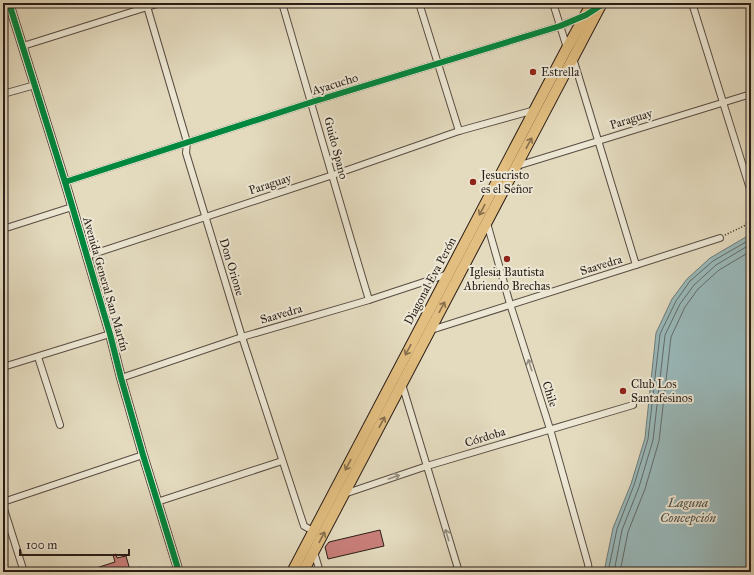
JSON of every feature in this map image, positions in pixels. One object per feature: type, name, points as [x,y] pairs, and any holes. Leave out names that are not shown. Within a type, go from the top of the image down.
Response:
[{"type":"main road","name":"Diagonal Eva Perón","points":[[292,572],[567,48],[586,15],[601,4]]},
{"type":"main road","name":"Diagonal Eva Perón","points":[[303,572],[601,4]]},
{"type":"street","name":"Avenida General San Martín","points":[[10,3],[87,256],[110,334],[120,378],[179,572]]},
{"type":"street","points":[[23,46],[146,5],[160,3]]},
{"type":"street","name":"Guido Spano","points":[[282,3],[369,300]]},
{"type":"street","points":[[419,3],[459,131]]},
{"type":"street","points":[[553,3],[567,48]]},
{"type":"street","points":[[692,3],[751,192]]},
{"type":"street","name":"Don Orione","points":[[146,5],[187,142],[186,153],[242,337],[304,526],[313,531]]},
{"type":"street","name":"Ayacucho","points":[[65,182],[312,102],[560,26],[586,15]]},
{"type":"street","points":[[573,58],[636,265]]},
{"type":"street","points":[[3,94],[35,85]]},
{"type":"street","name":"Paraguay","points":[[517,166],[751,94]]},
{"type":"street","name":"Paraguay","points":[[87,256],[459,131],[535,110]]},
{"type":"street","points":[[3,229],[72,207]]},
{"type":"street","name":"Chile","points":[[487,223],[510,304],[550,429],[589,572]]},
{"type":"street","name":"Saavedra","points":[[431,330],[720,238]]},
{"type":"street","name":"Saavedra","points":[[120,378],[242,337],[369,300],[448,274]]},
{"type":"street","points":[[3,367],[110,334]]},
{"type":"street","points":[[38,357],[60,424]]},
{"type":"street","points":[[402,384],[458,572]]},
{"type":"street","name":"Córdoba","points":[[344,494],[427,466],[633,405]]},
{"type":"street","points":[[3,502],[143,455]]},
{"type":"street","points":[[158,502],[282,461]]},
{"type":"street","points":[[3,506],[24,572]]},
{"type":"street","points":[[314,552],[320,572]]},
{"type":"path","points":[[720,238],[744,226],[751,218]]},
{"type":"water","name":"Laguna Concepción","points":[[751,234],[751,572],[604,572],[613,528],[631,484],[645,438],[656,333],[672,299],[687,279],[710,258]]},
{"type":"building","points":[[380,530],[384,546],[328,559],[325,547],[329,542]]},
{"type":"building","points":[[116,554],[117,558],[126,556],[130,570],[141,567],[142,570],[151,567],[152,572],[94,572],[93,569],[115,562],[113,555]]},
{"type":"cycle path","points":[[9,3],[65,182],[110,334],[143,455],[179,572]]},
{"type":"cycle path","points":[[65,182],[312,102],[560,26],[586,15],[608,3]]},
{"type":"place","name":"Estrella","points":[[533,72]]},
{"type":"place","name":"Jesucristo es el Señor","points":[[473,182]]},
{"type":"place","name":"Iglesia Bautista Abriendo Brechas","points":[[507,259]]},
{"type":"place","name":"Club Los Santafesinos","points":[[623,391]]}]
